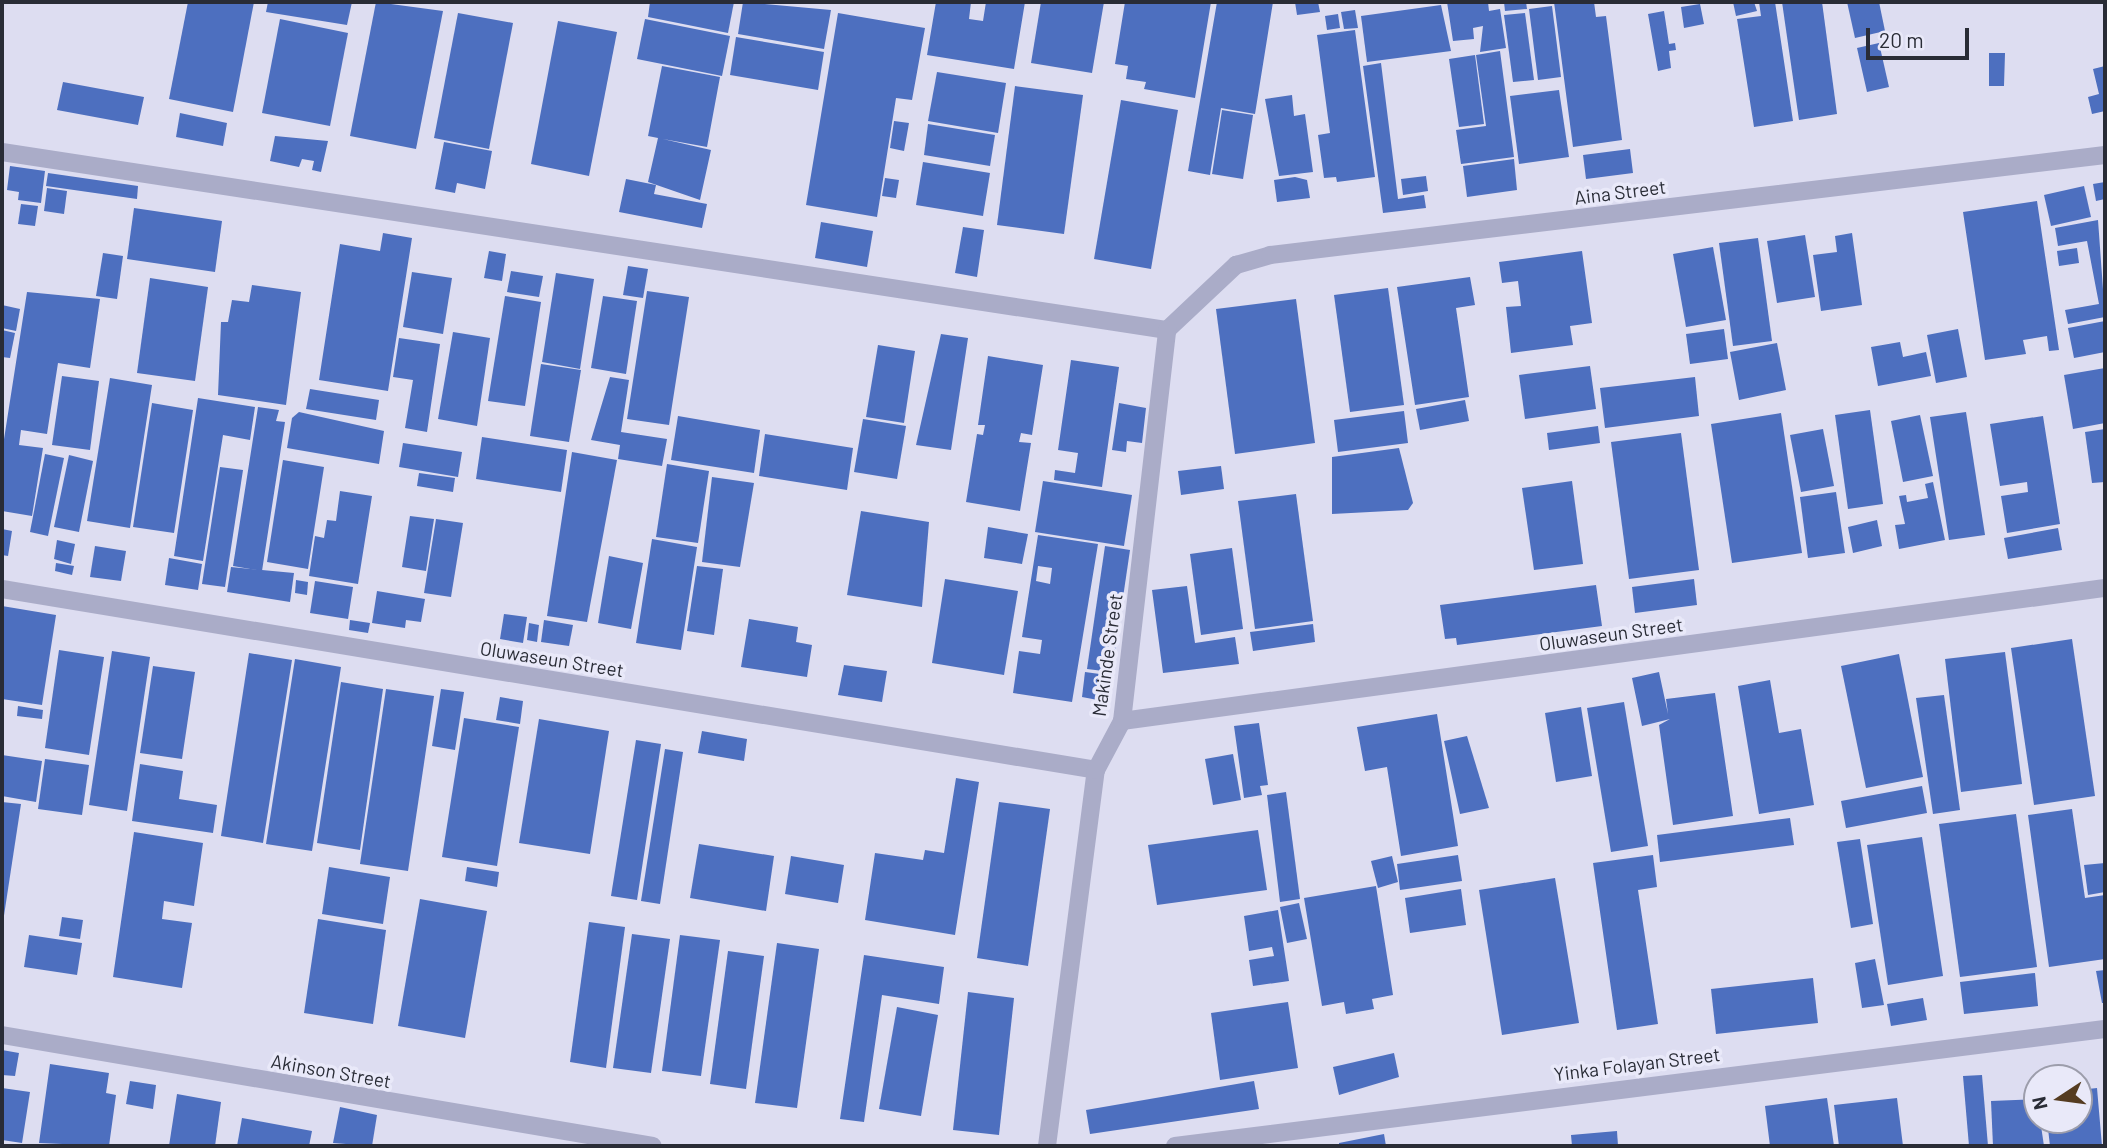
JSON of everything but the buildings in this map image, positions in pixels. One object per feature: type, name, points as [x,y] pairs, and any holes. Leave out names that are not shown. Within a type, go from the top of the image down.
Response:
[{"type":"street","points":[[2,152],[1167,330]]},
{"type":"street","name":"Aina Street","points":[[1167,330],[1236,265],[1270,255],[2105,155]]},
{"type":"street","name":"Makinde Street","points":[[1047,1146],[1096,770],[1122,721],[1167,330]]},
{"type":"street","name":"Oluwaseun Street","points":[[1122,721],[2105,588]]},
{"type":"street","name":"Oluwaseun Street","points":[[2,589],[1096,770]]},
{"type":"street","name":"Yinka Folayan Street","points":[[1175,1146],[2105,1030]]},
{"type":"street","name":"Akinson Street","points":[[2,1035],[617,1144],[653,1146]]}]
